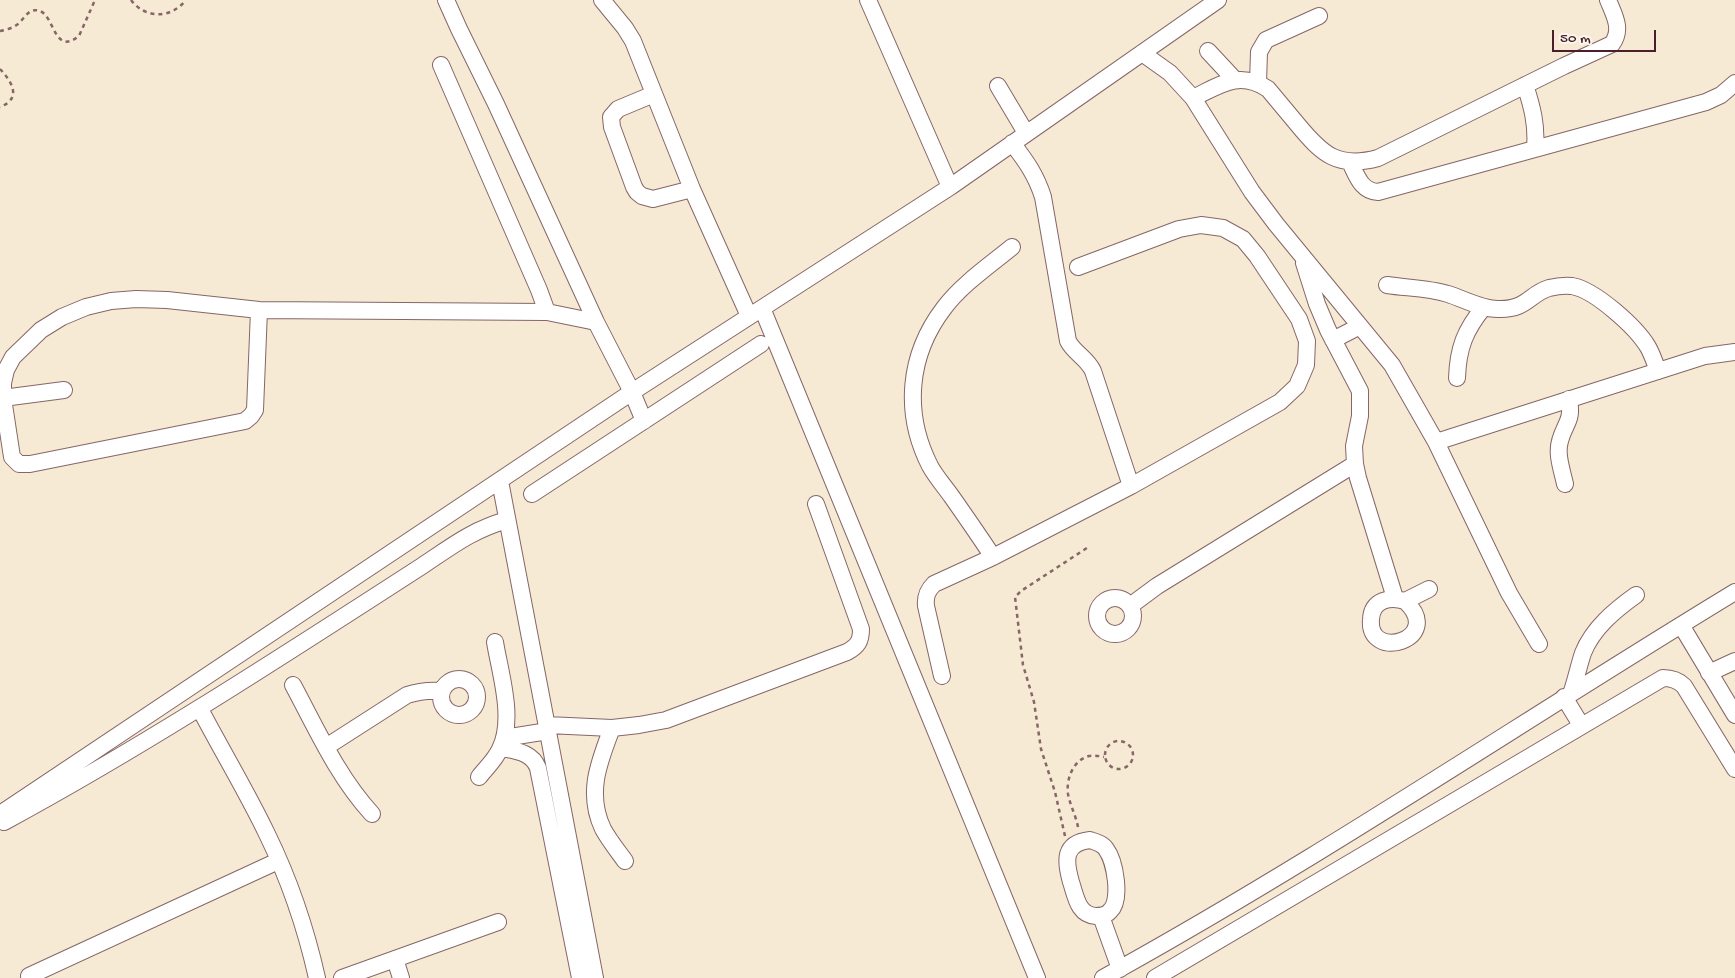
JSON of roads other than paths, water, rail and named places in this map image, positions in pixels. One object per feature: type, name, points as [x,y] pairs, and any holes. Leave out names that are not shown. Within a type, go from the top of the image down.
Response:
[{"type":"street","points":[[446,0],[644,421]]},
{"type":"street","points":[[602,0],[630,34],[692,188],[756,312],[1037,978]]},
{"type":"street","points":[[868,0],[950,187]]},
{"type":"street","points":[[0,814],[632,392],[950,187],[1218,0]]},
{"type":"street","points":[[1193,98],[1224,83],[1235,80],[1247,79],[1258,83],[1268,89],[1315,145],[1325,154],[1350,162],[1364,162],[1378,158],[1612,44],[1618,30],[1608,0]]},
{"type":"street","points":[[1258,83],[1259,52],[1266,40],[1320,16]]},
{"type":"street","points":[[1208,51],[1235,80]]},
{"type":"street","points":[[1142,53],[1170,73],[1193,98],[1252,192],[1302,256],[1392,364],[1436,442],[1492,561],[1540,644]]},
{"type":"street","points":[[441,65],[547,312]]},
{"type":"street","points":[[1350,162],[1365,188],[1378,192],[1706,102],[1721,95],[1735,83]]},
{"type":"street","points":[[1525,85],[1533,108],[1535,148]]},
{"type":"street","points":[[998,86],[1026,133]]},
{"type":"street","points":[[654,94],[618,109],[611,117],[612,127],[634,187],[642,196],[653,199],[692,188]]},
{"type":"street","points":[[1012,143],[1032,169],[1037,179],[1043,197],[1068,340],[1072,349],[1086,359],[1093,370],[1130,486]]},
{"type":"street","points":[[942,676],[926,606],[928,590],[934,584],[994,556],[1130,486],[1280,402],[1297,386],[1306,364],[1307,341],[1299,319],[1257,256],[1243,239],[1223,228],[1201,225],[1179,229],[1078,267]]},
{"type":"street","points":[[994,556],[931,468],[922,448],[912,407],[914,371],[925,337],[944,307],[970,282],[1012,247]]},
{"type":"street","points":[[1302,256],[1317,304],[1333,340],[1360,391],[1361,410],[1354,446],[1355,464],[1362,492],[1400,599],[1429,589]]},
{"type":"street","points":[[1388,285],[1445,293],[1484,307],[1496,309],[1510,309],[1523,305],[1546,289],[1560,285],[1574,286],[1604,303],[1620,316],[1648,347],[1658,371]]},
{"type":"street","points":[[258,310],[255,410],[245,421],[30,464],[19,464],[12,457],[3,398],[3,384],[6,370],[12,357],[41,330],[62,316],[86,307],[111,301],[136,299],[189,302],[258,310],[547,312],[596,322]]},
{"type":"street","points":[[1457,378],[1458,358],[1463,340],[1472,322],[1484,307]]},
{"type":"street","points":[[1333,340],[1360,326]]},
{"type":"street","points":[[532,494],[761,344]]},
{"type":"street","points":[[1436,442],[1706,356],[1735,352]]},
{"type":"street","points":[[3,398],[64,390]]},
{"type":"street","points":[[1565,484],[1558,451],[1560,441],[1570,421],[1569,399]]},
{"type":"street","points":[[1130,606],[1157,586],[1355,464]]},
{"type":"street","points":[[500,481],[595,978]]},
{"type":"street","points":[[503,743],[548,728],[612,728],[666,720],[856,647],[861,639],[861,629],[816,504]]},
{"type":"street","points":[[0,824],[92,774],[200,710],[473,532],[507,520]]},
{"type":"street","points":[[1103,978],[1364,823],[1568,694],[1735,592]]},
{"type":"street","points":[[1581,725],[1568,694],[1584,652],[1597,629],[1615,610],[1636,595]]},
{"type":"street","points":[[1680,625],[1735,715]]},
{"type":"street","points":[[479,777],[496,756],[503,743],[507,719],[495,642]]},
{"type":"street","points":[[1709,673],[1735,661]]},
{"type":"street","points":[[1155,978],[1663,678],[1679,681],[1684,686],[1735,768]]},
{"type":"street","points":[[462,679],[473,685],[476,691],[476,703],[473,708],[462,715],[450,713],[442,703],[442,691],[450,681],[462,679]]},
{"type":"street","points":[[293,685],[344,780],[372,814]]},
{"type":"street","points":[[476,691],[502,686]]},
{"type":"street","points":[[326,747],[407,695],[418,691],[442,691]]},
{"type":"street","points":[[200,710],[267,834],[311,951],[317,978]]},
{"type":"street","points":[[612,728],[598,762],[595,784],[596,806],[603,828],[625,861]]},
{"type":"street","points":[[503,743],[531,756],[538,768],[580,978]]},
{"type":"street","points":[[1090,840],[1100,843],[1106,849],[1117,889],[1115,906],[1109,913],[1101,916],[1091,916],[1083,912],[1078,904],[1067,867],[1066,859],[1075,846],[1090,840]]},
{"type":"street","points":[[29,976],[278,861]]},
{"type":"street","points":[[1101,916],[1120,969]]},
{"type":"street","points":[[342,978],[498,922]]},
{"type":"street","points":[[1176,936],[1189,957]]},
{"type":"street","points":[[395,959],[401,978]]}]
